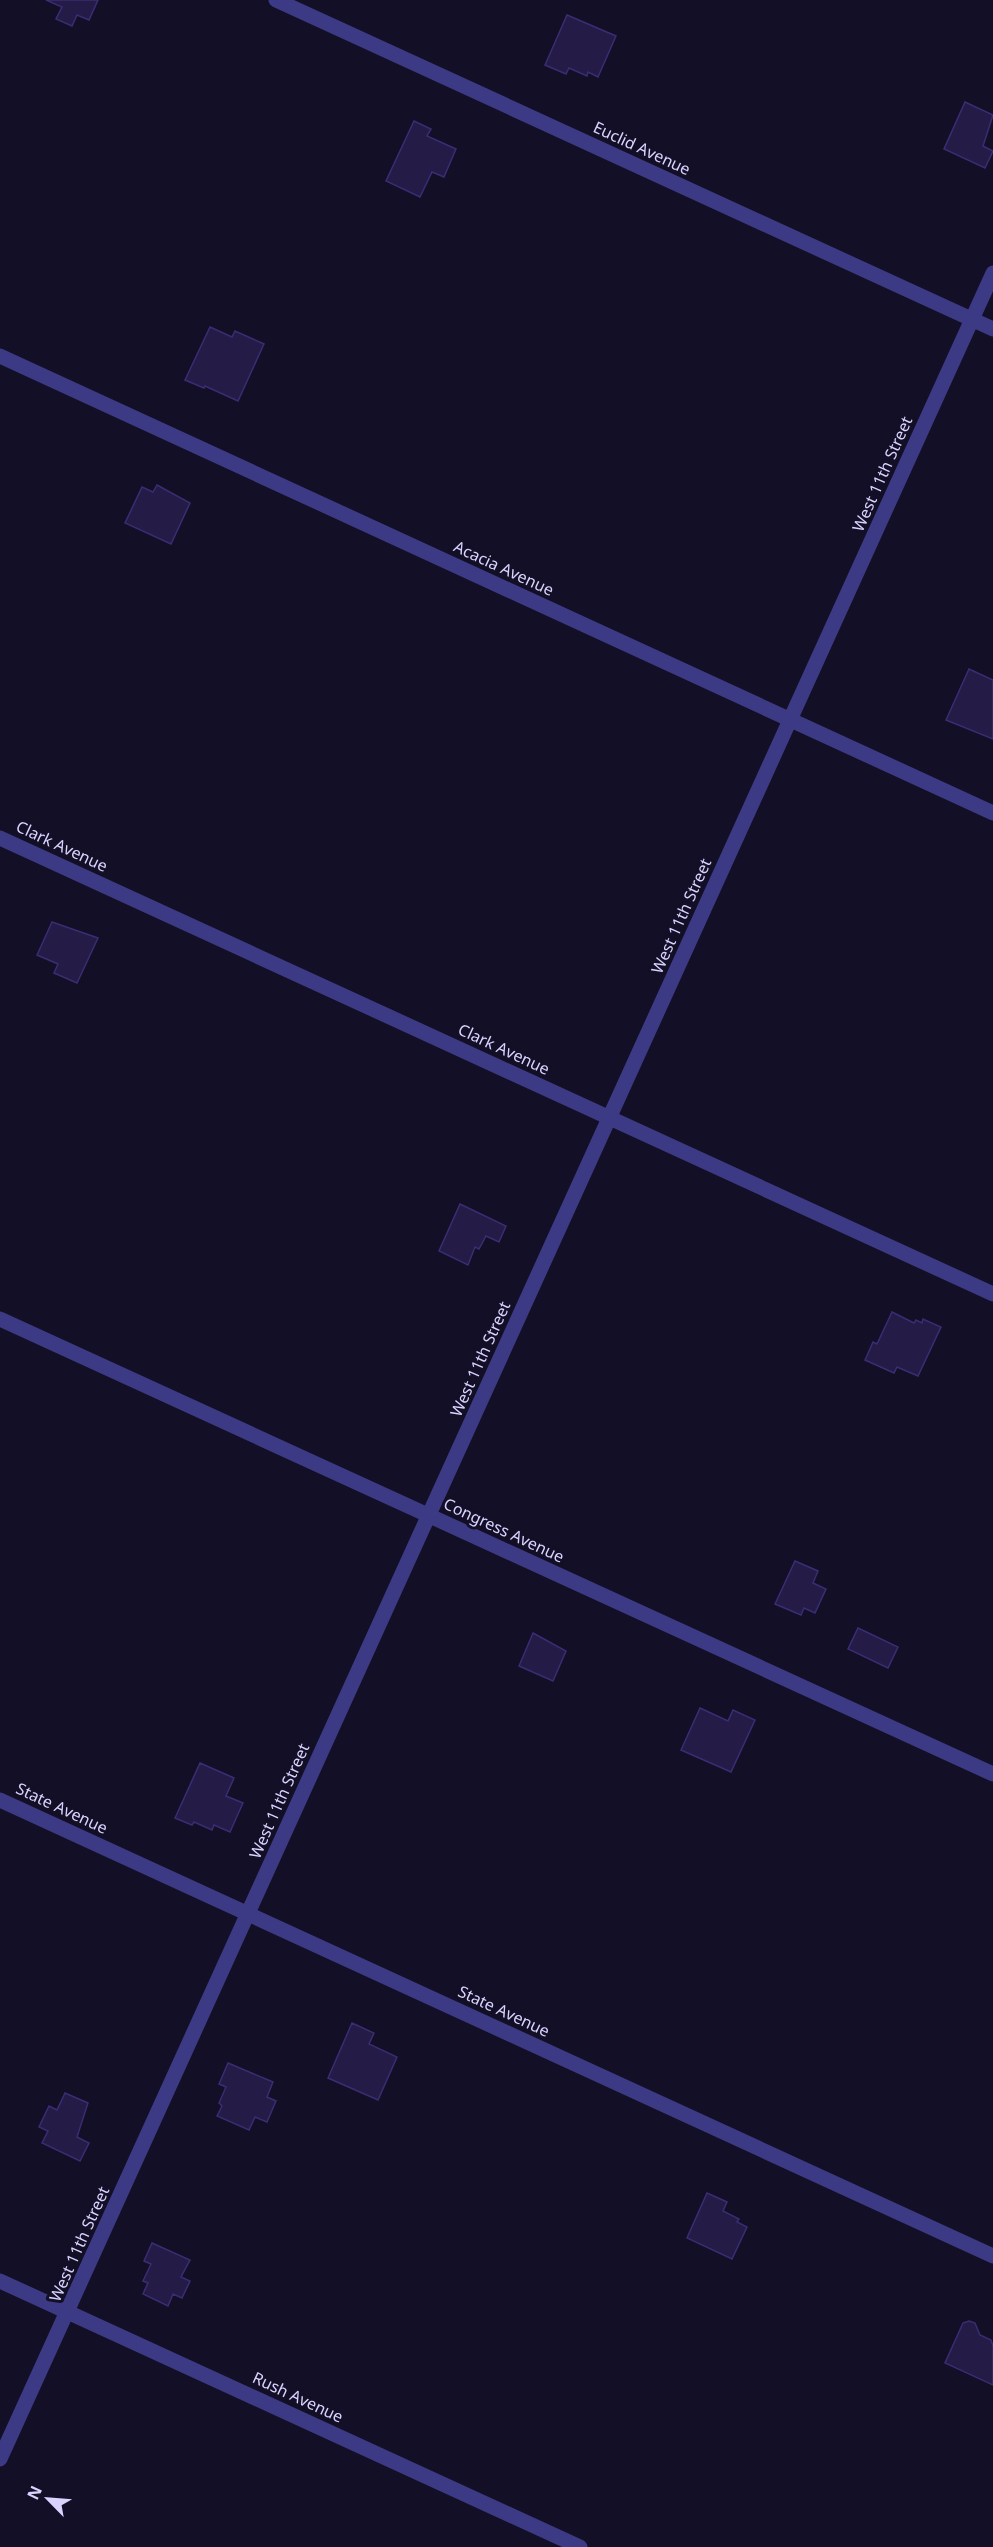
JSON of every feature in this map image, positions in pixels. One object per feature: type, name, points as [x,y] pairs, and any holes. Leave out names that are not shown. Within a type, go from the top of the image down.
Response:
[{"type":"street","name":"Euclid Avenue","points":[[276,0],[993,329]]},
{"type":"street","name":"West 11th Street","points":[[0,2459],[993,273]]},
{"type":"street","name":"Acacia Avenue","points":[[0,356],[993,813]]},
{"type":"street","name":"Clark Avenue","points":[[0,838],[993,1294]]},
{"type":"street","name":"Congress Avenue","points":[[0,1319],[993,1774]]},
{"type":"street","name":"State Avenue","points":[[0,1800],[993,2256]]},
{"type":"street","name":"Rush Avenue","points":[[0,2281],[580,2547]]},
{"type":"building","points":[[46,0],[98,0],[89,20],[77,15],[72,26],[56,19],[62,7]]},
{"type":"building","points":[[567,15],[616,36],[598,77],[588,72],[587,76],[569,68],[566,74],[545,65]]},
{"type":"building","points":[[965,102],[993,115],[983,146],[993,151],[985,168],[944,149]]},
{"type":"building","points":[[414,121],[431,129],[427,136],[456,149],[444,177],[432,172],[420,197],[386,181]]},
{"type":"building","points":[[210,327],[232,337],[235,331],[264,344],[238,401],[185,380]]},
{"type":"building","points":[[157,485],[190,503],[171,544],[125,523],[142,487],[153,492]]},
{"type":"building","points":[[969,669],[993,680],[993,739],[946,720]]},
{"type":"building","points":[[52,922],[98,938],[77,983],[54,973],[58,964],[37,955]]},
{"type":"building","points":[[460,1204],[506,1226],[499,1242],[486,1236],[479,1249],[475,1247],[468,1265],[439,1251]]},
{"type":"building","points":[[892,1312],[914,1323],[916,1320],[922,1323],[923,1319],[941,1327],[918,1376],[897,1367],[894,1373],[865,1360],[873,1342],[877,1344]]},
{"type":"building","points":[[795,1561],[818,1571],[813,1583],[826,1589],[815,1613],[804,1608],[801,1615],[775,1604]]},
{"type":"building","points":[[858,1628],[898,1647],[888,1668],[848,1649]]},
{"type":"building","points":[[533,1633],[566,1651],[553,1681],[519,1666]]},
{"type":"building","points":[[700,1708],[728,1721],[733,1710],[755,1720],[731,1772],[681,1750]]},
{"type":"building","points":[[200,1763],[234,1778],[226,1796],[243,1803],[230,1832],[214,1825],[212,1830],[194,1822],[192,1825],[175,1818]]},
{"type":"building","points":[[352,2023],[374,2033],[369,2044],[397,2057],[378,2100],[328,2078]]},
{"type":"building","points":[[228,2063],[273,2082],[267,2097],[276,2101],[267,2122],[255,2117],[249,2130],[217,2116],[222,2106],[219,2103],[226,2087],[219,2084]]},
{"type":"building","points":[[65,2093],[88,2103],[77,2137],[89,2143],[80,2161],[42,2143],[48,2131],[39,2127],[49,2106],[57,2110]]},
{"type":"building","points":[[707,2193],[727,2202],[723,2211],[739,2219],[737,2222],[747,2227],[732,2259],[687,2238]]},
{"type":"building","points":[[152,2243],[190,2260],[181,2277],[190,2281],[182,2298],[173,2294],[168,2306],[143,2294],[148,2283],[143,2281],[151,2264],[144,2261]]},
{"type":"building","points":[[969,2321],[975,2323],[980,2335],[991,2340],[993,2385],[945,2363],[963,2323]]}]
